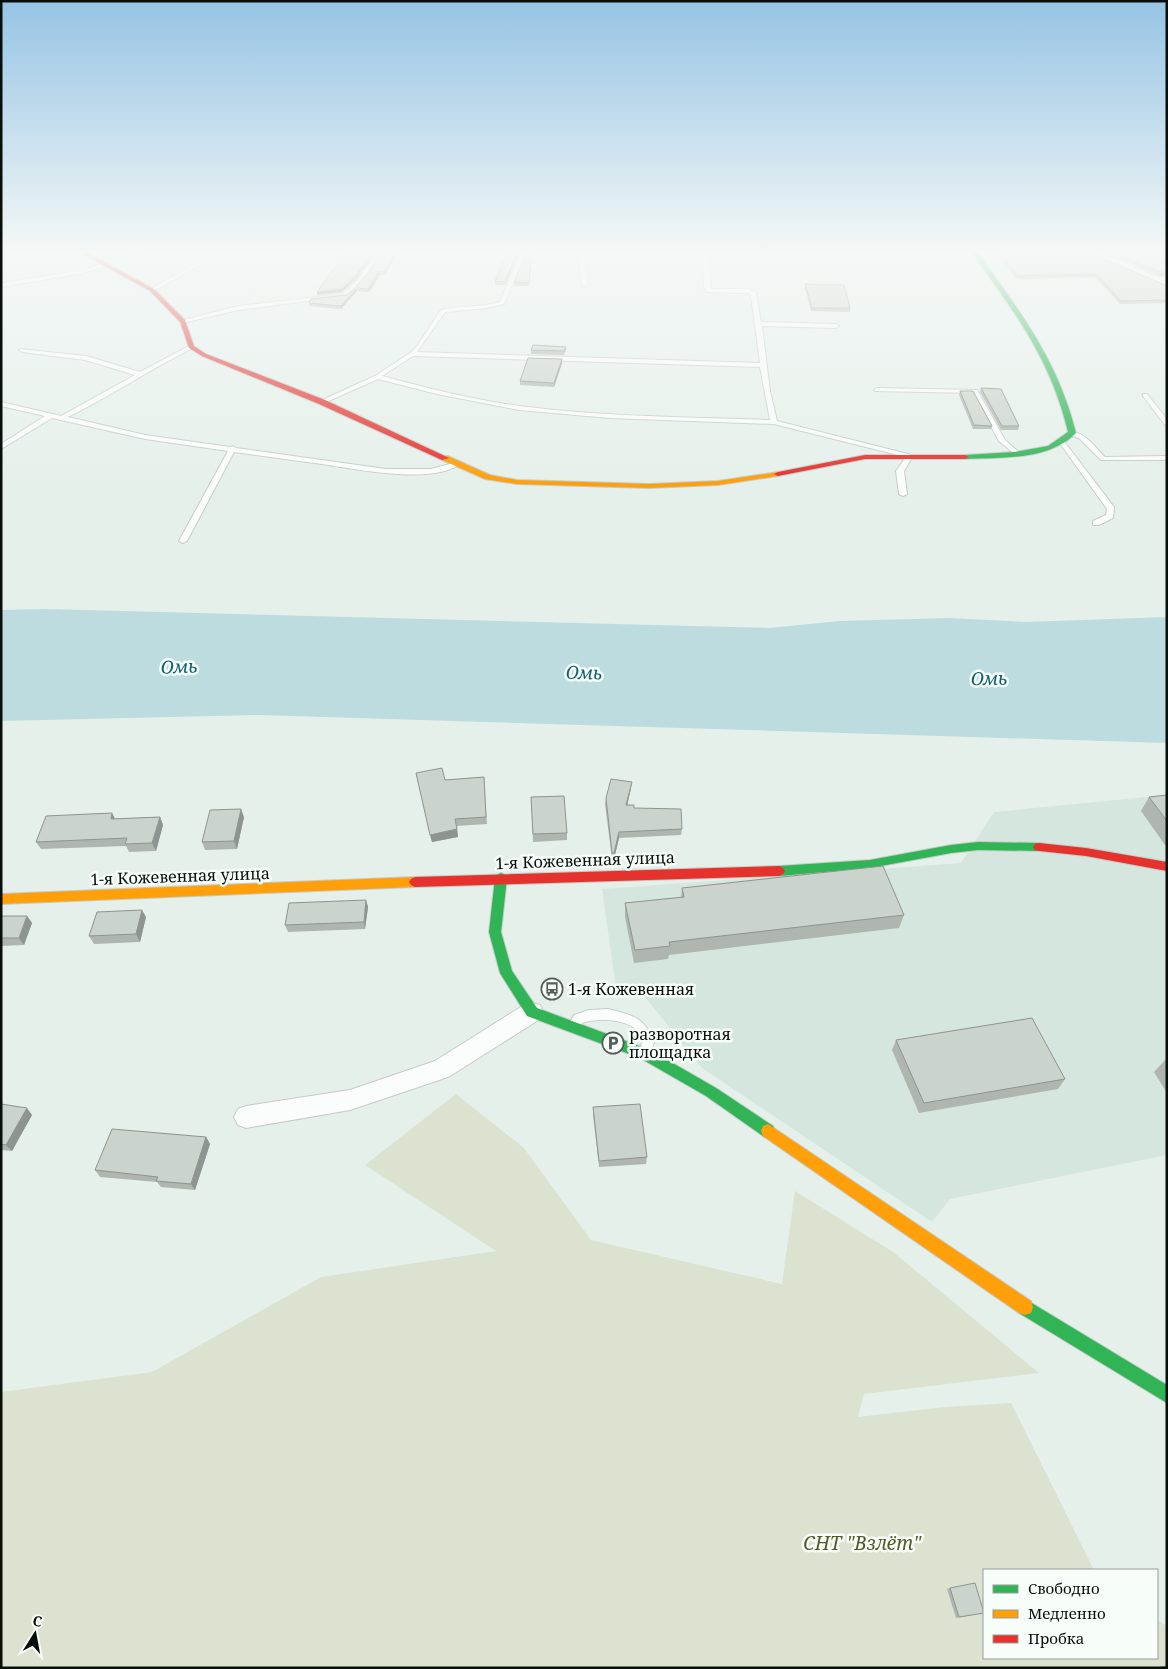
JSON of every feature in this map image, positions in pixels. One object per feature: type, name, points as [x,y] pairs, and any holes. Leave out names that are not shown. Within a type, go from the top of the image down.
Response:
[{"type":"street","points":[[185,328],[191,348],[204,355],[322,402],[457,464],[488,476],[517,482],[649,486],[718,483],[764,477],[865,457],[958,457],[1018,454],[1050,448],[1072,434],[1071,418],[1062,391],[1027,328]]},
{"type":"street","name":"1-я Кожевенная улица","points":[[1,899],[500,878],[836,868],[895,860],[952,849],[1012,846],[1062,849],[1111,855],[1167,867]]},
{"type":"street","points":[[500,878],[495,932],[506,973],[532,1012],[645,1054],[711,1092],[998,1290],[1167,1395]]},
{"type":"street","points":[[246,1117],[350,1100],[442,1069],[532,1012]]},
{"type":"lane","points":[[322,402],[377,377],[412,354],[432,328]]},
{"type":"lane","points":[[760,328],[768,402],[774,422]]},
{"type":"lane","points":[[64,417],[93,404],[140,374],[191,348]]},
{"type":"lane","points":[[22,350],[86,358],[140,374]]},
{"type":"lane","points":[[412,354],[764,365]]},
{"type":"lane","points":[[377,377],[437,392],[519,408],[610,416],[774,422],[805,428],[910,456],[900,471],[904,494]]},
{"type":"lane","points":[[878,390],[975,391],[1002,441],[1018,454]]},
{"type":"lane","points":[[1145,395],[1167,424]]},
{"type":"lane","points":[[1,404],[145,436],[386,471],[420,473],[442,470],[457,464]]},
{"type":"lane","points":[[1,448],[52,415]]},
{"type":"lane","points":[[1072,434],[1082,438],[1103,459],[1167,458]]},
{"type":"lane","points":[[1061,441],[1111,509],[1110,516],[1096,523]]},
{"type":"lane","points":[[183,541],[233,448]]},
{"type":"lane","points":[[573,1027],[578,1019],[589,1015],[608,1014],[631,1020],[643,1030],[646,1036],[648,1042],[645,1054]]},
{"type":"shaded area","points":[[1167,795],[1167,1155],[950,1199],[932,1222],[702,1068],[641,992],[616,988],[602,889],[961,863],[994,812]]},
{"type":"green space","name":"СНТ \"Взлёт\"","points":[[456,1094],[524,1148],[591,1240],[782,1284],[795,1191],[893,1252],[1039,1373],[864,1394],[858,1417],[945,1407],[1011,1403],[1094,1569],[983,1569],[983,1659],[1158,1659],[1158,1621],[1167,1626],[1167,1668],[1,1668],[1,1392],[152,1372],[321,1277],[496,1251],[365,1165]]},
{"type":"water","name":"Омь","points":[[46,609],[769,628],[840,621],[949,618],[1026,622],[1167,617],[1167,743],[259,715],[1,721],[1,610]]},
{"type":"building","points":[[533,345],[566,347],[564,351],[531,350]]},
{"type":"building","points":[[528,358],[562,359],[554,383],[520,381]]},
{"type":"building","points":[[981,388],[1001,389],[1019,426],[1002,426]]},
{"type":"building","points":[[960,391],[973,391],[992,426],[974,425]]},
{"type":"building","points":[[442,768],[445,780],[484,777],[486,817],[455,819],[457,829],[430,835],[416,773]]},
{"type":"building","points":[[611,779],[632,782],[626,805],[634,805],[634,808],[681,809],[682,829],[619,832],[614,853],[612,853],[606,798]]},
{"type":"building","points":[[1167,795],[1167,821],[1149,797]]},
{"type":"building","points":[[564,796],[567,833],[533,834],[531,797]]},
{"type":"building","points":[[241,809],[234,841],[202,842],[210,810]]},
{"type":"building","points":[[112,813],[111,819],[160,817],[152,843],[125,844],[127,838],[36,842],[46,816]]},
{"type":"building","points":[[883,866],[904,915],[669,942],[670,946],[635,950],[625,903],[684,897],[682,888]]},
{"type":"building","points":[[366,900],[364,922],[285,925],[289,903]]},
{"type":"building","points":[[142,910],[136,934],[89,936],[97,912]]},
{"type":"building","points":[[1,916],[27,916],[19,938],[1,938]]},
{"type":"building","points":[[1032,1018],[1065,1079],[924,1103],[896,1040]]},
{"type":"building","points":[[1,1104],[27,1108],[6,1145],[1,1144]]},
{"type":"building","points":[[640,1104],[647,1157],[599,1161],[593,1107]]},
{"type":"building","points":[[112,1129],[206,1137],[191,1184],[156,1181],[158,1177],[95,1170]]},
{"type":"building","points":[[975,1583],[983,1613],[959,1617],[950,1588]]},
{"type":"traffic: fast","points":[[965,457],[1014,454],[1050,448],[1072,433],[1066,407],[1057,382],[1028,328]]},
{"type":"traffic: fast","points":[[779,871],[870,864],[978,846],[1039,847]]},
{"type":"traffic: fast","points":[[501,878],[495,932],[506,973],[532,1012],[645,1054],[711,1092],[768,1131]]},
{"type":"traffic: fast","points":[[1025,1307],[1167,1395]]},
{"type":"traffic: slow","points":[[445,458],[488,477],[517,482],[649,486],[718,483],[778,474]]},
{"type":"traffic: slow","points":[[1,899],[415,882]]},
{"type":"traffic: slow","points":[[768,1131],[1025,1307]]},
{"type":"traffic: jam","points":[[185,328],[191,347],[204,355],[322,402],[445,458]]},
{"type":"traffic: jam","points":[[778,474],[865,457],[965,457]]},
{"type":"traffic: jam","points":[[1039,847],[1086,852],[1167,867]]},
{"type":"traffic: jam","points":[[415,882],[779,871]]},
{"type":"place","name":"1-я Кожевенная","points":[[552,989]]},
{"type":"place","name":"разворотная площадка","points":[[613,1043]]}]
